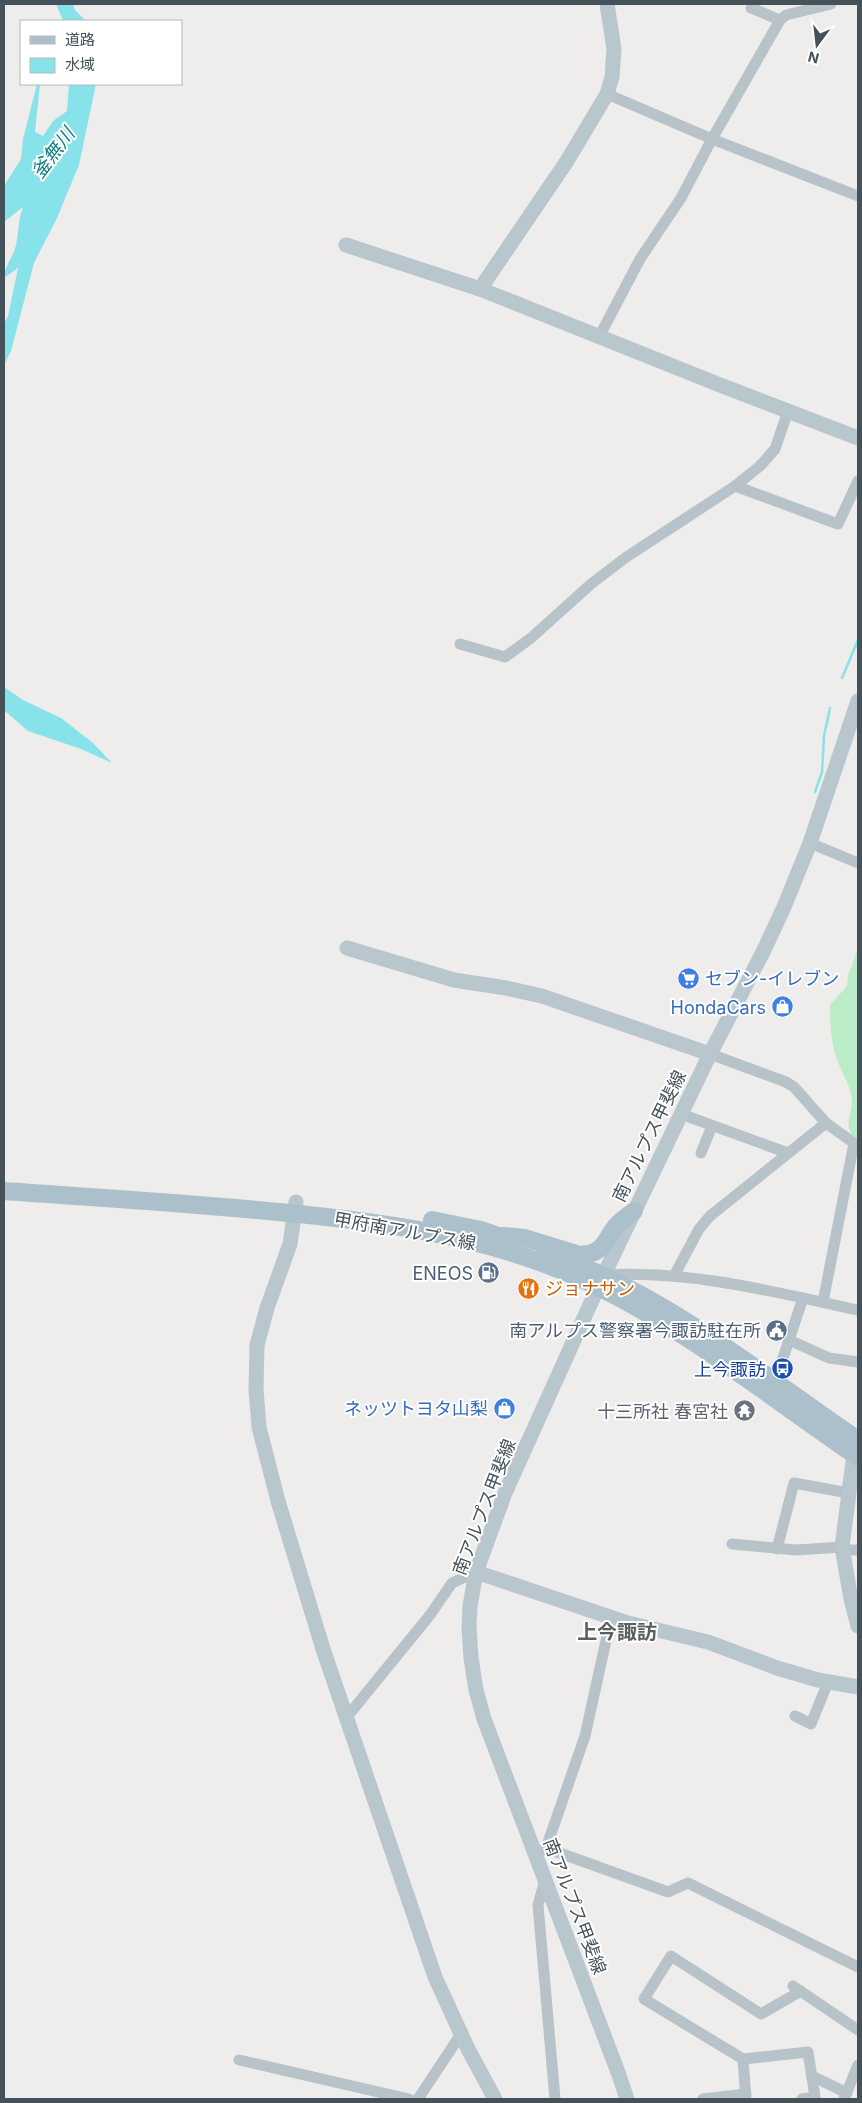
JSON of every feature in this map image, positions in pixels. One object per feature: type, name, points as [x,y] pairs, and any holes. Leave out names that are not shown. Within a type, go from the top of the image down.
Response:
[{"type":"main road","name":"甲府南アルプス線","points":[[4,1179],[231,1202],[418,1217],[494,1234],[580,1264],[601,1281],[857,1444]]},
{"type":"main road","name":"甲府南アルプス線","points":[[4,1191],[231,1202]]},
{"type":"main road","name":"甲府南アルプス線","points":[[295,1207],[438,1233],[601,1281]]},
{"type":"main road","points":[[494,1234],[525,1238],[580,1255],[588,1255],[605,1245],[618,1224],[634,1211]]},
{"type":"street","points":[[480,289],[567,160],[607,94],[612,76],[614,49],[607,4]]},
{"type":"street","points":[[754,4],[751,8],[780,20]]},
{"type":"street","points":[[599,337],[640,259],[682,198],[712,139],[780,20],[786,15],[795,12],[831,4]]},
{"type":"street","points":[[607,94],[712,139],[858,196]]},
{"type":"street","points":[[346,245],[480,289],[858,438]]},
{"type":"street","points":[[460,644],[505,657],[531,638],[591,584],[625,558],[734,486],[760,466],[774,449],[788,411]]},
{"type":"street","points":[[734,486],[838,524],[858,481]]},
{"type":"street","name":"南アルプス甲斐線","points":[[627,2099],[545,1880],[541,1851],[484,1719],[470,1658],[470,1606],[476,1572],[505,1493],[634,1211],[710,1054],[764,950],[810,843],[858,701]]},
{"type":"street","points":[[810,843],[858,863]]},
{"type":"street","points":[[347,948],[454,980],[542,996],[710,1054],[786,1082],[794,1087],[826,1123],[856,1144],[823,1302]]},
{"type":"street","points":[[681,1114],[788,1153]]},
{"type":"street","points":[[674,1276],[699,1230],[710,1216],[826,1123]]},
{"type":"street","points":[[701,1153],[712,1126]]},
{"type":"street","points":[[295,1207],[290,1244],[266,1308],[257,1344],[256,1389],[259,1427],[281,1510],[323,1649],[434,1977],[495,2099]]},
{"type":"street","points":[[601,1281],[631,1273],[718,1280],[858,1310]]},
{"type":"street","points":[[782,1361],[803,1298]]},
{"type":"street","points":[[789,1340],[829,1358],[858,1362]]},
{"type":"street","points":[[857,1444],[842,1549],[858,1626]]},
{"type":"street","points":[[777,1549],[794,1483],[849,1493]]},
{"type":"street","points":[[732,1544],[796,1550],[858,1550]]},
{"type":"street","points":[[346,1718],[430,1615],[452,1583],[476,1572],[611,1618],[708,1642],[777,1668],[828,1682],[858,1687]]},
{"type":"street","points":[[611,1618],[585,1736],[541,1851],[668,1892],[688,1883],[858,1967]]},
{"type":"street","points":[[794,1716],[811,1724],[828,1682]]},
{"type":"street","points":[[545,1880],[538,1905],[555,2099]]},
{"type":"street","points":[[802,2099],[815,2098],[808,2052],[743,2059],[644,1999],[671,1956],[761,2014],[797,1989],[858,2030]]},
{"type":"street","points":[[418,2099],[461,2034]]},
{"type":"street","points":[[704,2099],[746,2097],[743,2059]]},
{"type":"street","points":[[240,2060],[409,2099]]},
{"type":"street","points":[[812,2076],[845,2096],[858,2065]]},
{"type":"green space","points":[[858,949],[858,1141],[850,1131],[849,1121],[852,1099],[834,1048],[830,1005],[847,986],[848,976]]},
{"type":"water","points":[[56,4],[73,4],[75,10],[85,20],[63,20]]},
{"type":"water","name":"釜無川","points":[[37,85],[40,85],[35,132],[43,136],[53,121],[67,111],[69,85],[96,85],[79,165],[57,218],[34,263],[11,351],[4,365],[4,324],[8,316],[18,268],[4,278],[4,274],[15,249],[23,207],[4,222],[4,186],[21,159],[23,139]]},
{"type":"water","points":[[4,687],[23,700],[61,718],[93,743],[112,763],[81,749],[28,731],[4,710]]},
{"type":"waterway","points":[[842,678],[858,640]]},
{"type":"waterway","points":[[815,792],[822,772],[824,736],[830,708]]},
{"type":"place","name":"セブン-イレブン","points":[[689,978]]},
{"type":"place","name":"HondaCars","points":[[782,1007]]},
{"type":"place","name":"ENEOS","points":[[489,1273]]},
{"type":"place","name":"ジョナサン","points":[[529,1288]]},
{"type":"place","name":"南アルプス警察署今諏訪駐在所","points":[[777,1330]]},
{"type":"place","name":"上今諏訪","points":[[782,1369]]},
{"type":"place","name":"ネッツトヨタ山梨","points":[[504,1408]]},
{"type":"place","name":"十三所社 春宮社","points":[[744,1411]]},
{"type":"district","name":"上今諏訪","points":[[617,1632]]}]
